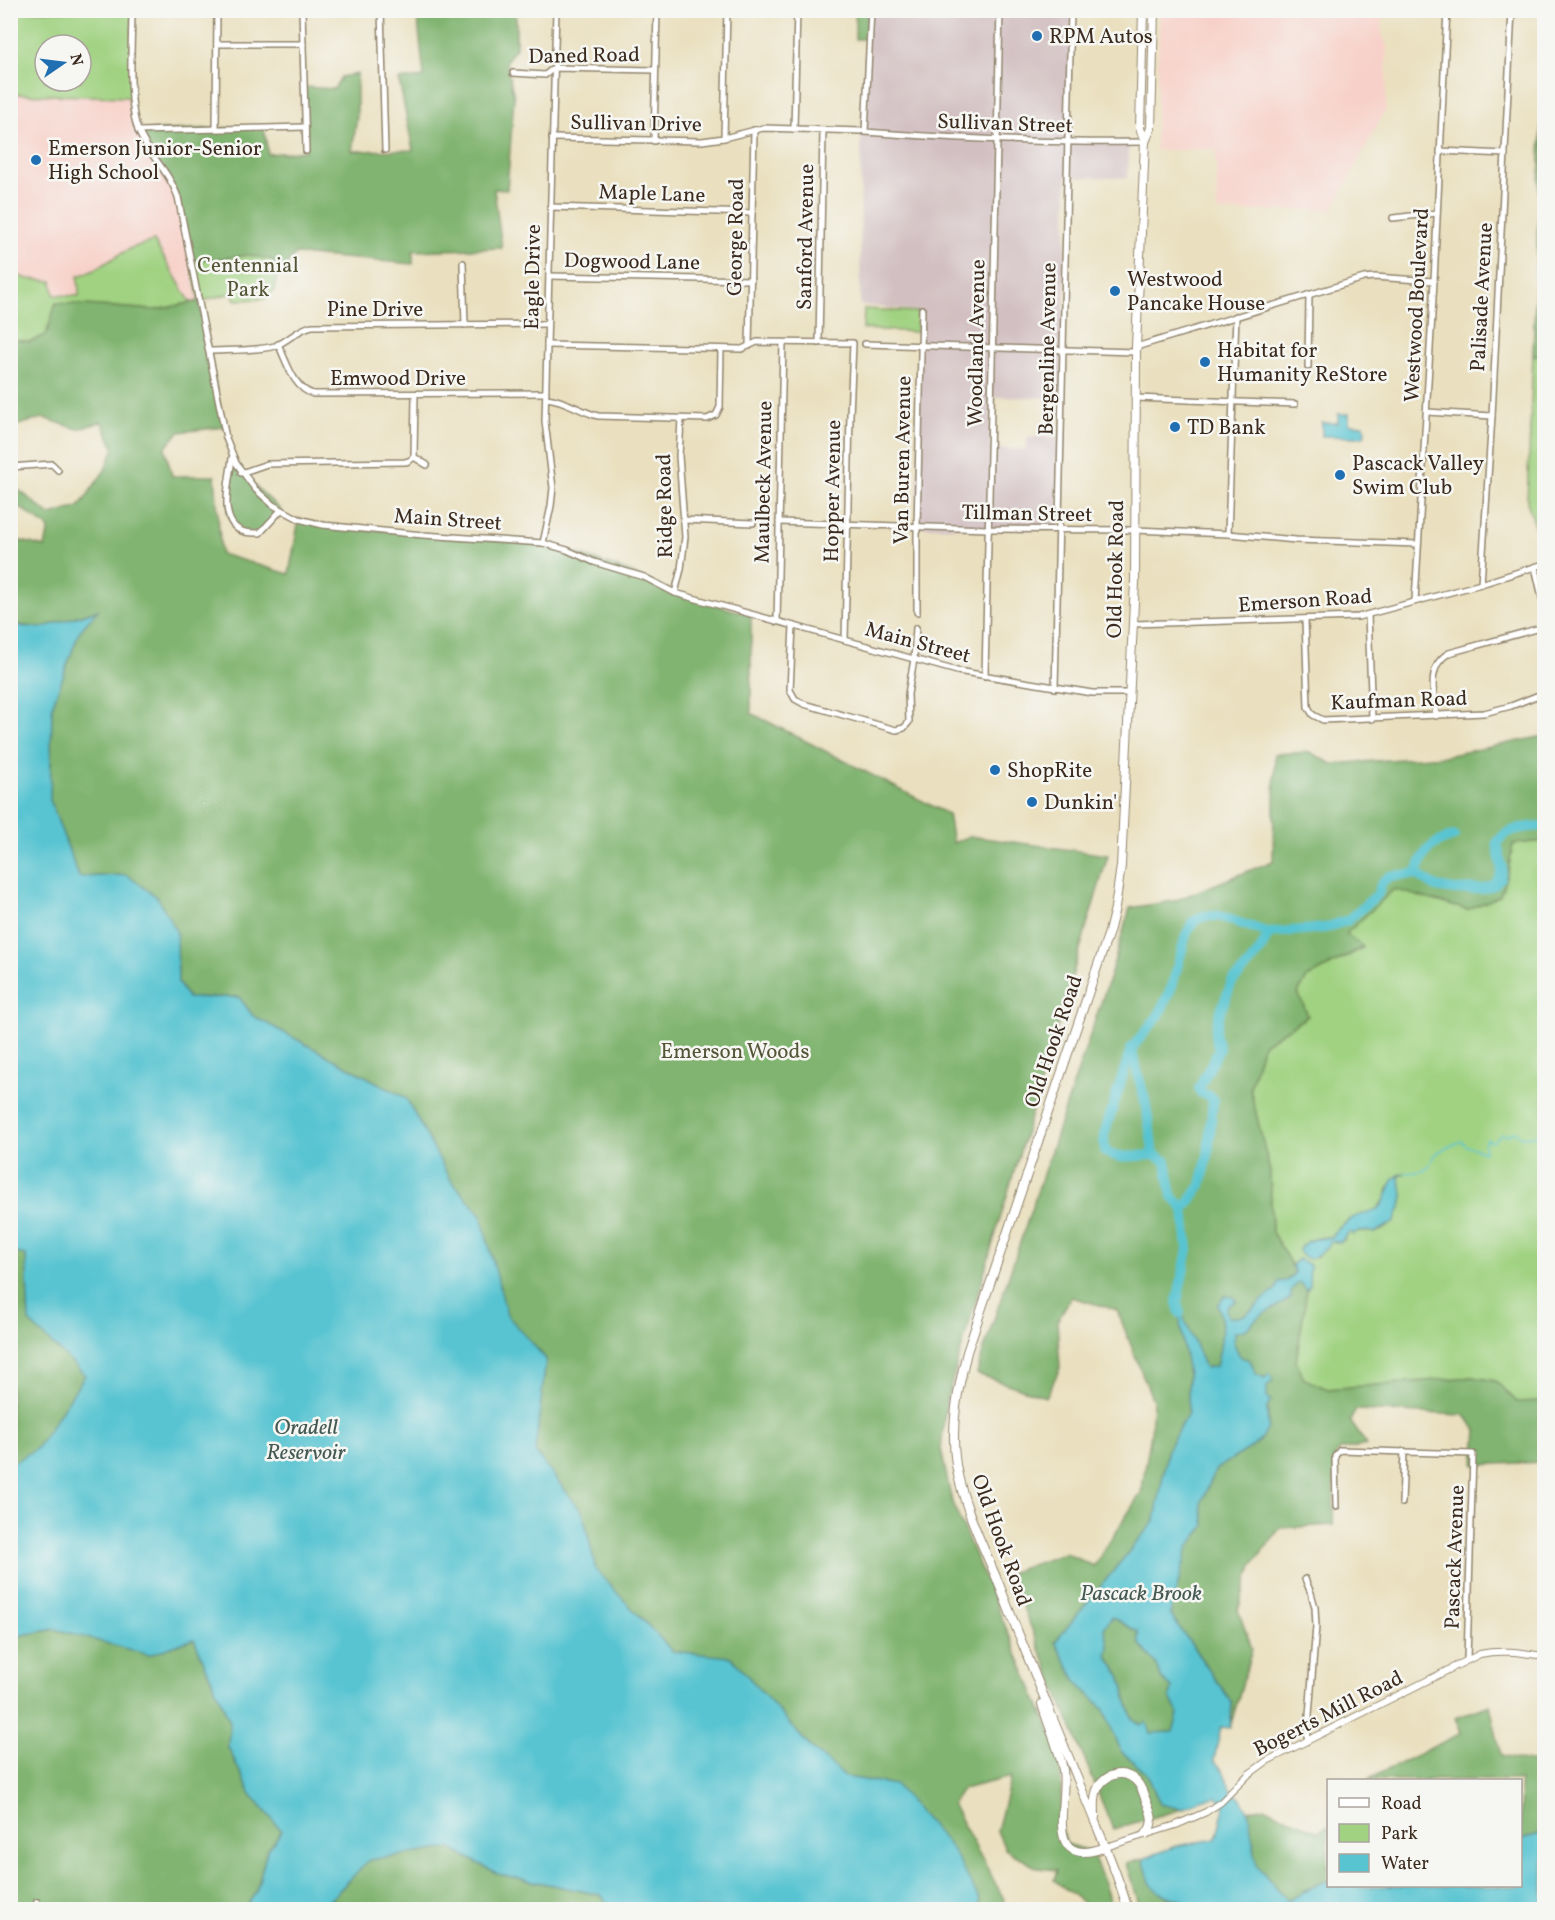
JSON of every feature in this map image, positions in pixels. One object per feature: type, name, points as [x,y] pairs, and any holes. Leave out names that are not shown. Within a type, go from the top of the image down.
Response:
[{"type":"main road","name":"Old Hook Road","points":[[1143,10],[1140,128],[1145,142]]},
{"type":"main road","name":"Old Hook Road","points":[[1128,1910],[1106,1847],[968,1508],[956,1464],[955,1424],[958,1387],[967,1352],[1109,932],[1115,908],[1121,862],[1133,624],[1136,349],[1145,142],[1151,128],[1154,10]]},
{"type":"main road","points":[[1035,1676],[1046,1719],[1060,1756],[1064,1778],[1061,1827],[1064,1840],[1078,1852],[1091,1852],[1106,1847]]},
{"type":"main road","points":[[1095,1822],[1096,1793],[1100,1785],[1106,1777],[1123,1774],[1140,1785],[1152,1814],[1152,1827],[1146,1834]]},
{"type":"street","name":"Main Street","points":[[132,10],[132,102],[138,131],[149,150],[170,177],[178,197],[226,438],[241,473],[262,496],[281,510],[299,519],[323,525],[423,535],[543,543],[644,577],[675,593],[957,671],[1092,693],[1130,693]]},
{"type":"street","points":[[216,128],[217,10]]},
{"type":"street","points":[[302,10],[306,151]]},
{"type":"street","points":[[381,10],[385,150]]},
{"type":"street","name":"Eagle Drive","points":[[543,543],[553,488],[546,438],[546,396],[556,10]]},
{"type":"street","points":[[654,141],[657,10]]},
{"type":"street","points":[[724,138],[727,10]]},
{"type":"street","points":[[794,129],[797,10]]},
{"type":"street","points":[[863,131],[871,10]]},
{"type":"street","name":"Woodland Avenue","points":[[985,676],[1000,10]]},
{"type":"street","name":"Bergenline Avenue","points":[[1055,688],[1071,10]]},
{"type":"street","name":"Westwood Boulevard","points":[[1415,601],[1447,10]]},
{"type":"street","name":"Palisade Avenue","points":[[1481,584],[1492,416],[1512,10]]},
{"type":"street","points":[[1531,10],[1545,12]]},
{"type":"street","points":[[217,44],[303,44]]},
{"type":"street","name":"Daned Road","points":[[513,73],[545,75],[554,68],[656,70]]},
{"type":"street","points":[[138,131],[305,127]]},
{"type":"street","name":"Sullivan Drive","points":[[552,138],[702,141],[773,128],[863,131]]},
{"type":"street","name":"George Road","points":[[749,345],[754,130]]},
{"type":"street","name":"Sanford Avenue","points":[[819,343],[823,131]]},
{"type":"street","name":"Sullivan Street","points":[[863,131],[1068,143],[1145,142]]},
{"type":"street","points":[[1440,150],[1505,154]]},
{"type":"street","name":"Maple Lane","points":[[550,207],[752,213]]},
{"type":"street","points":[[1393,218],[1437,213]]},
{"type":"street","points":[[463,263],[465,325]]},
{"type":"street","name":"Dogwood Lane","points":[[549,276],[751,280]]},
{"type":"street","points":[[865,344],[1063,350],[1136,349],[1364,278],[1434,281]]},
{"type":"street","points":[[1308,367],[1309,294]]},
{"type":"street","name":"Van Buren Avenue","points":[[917,612],[922,309]]},
{"type":"street","points":[[1228,534],[1236,316]]},
{"type":"street","name":"Pine Drive","points":[[209,351],[268,347],[278,344],[299,330],[312,326],[548,324]]},
{"type":"street","points":[[547,345],[742,349],[757,342],[819,343]]},
{"type":"street","name":"Maulbeck Avenue","points":[[777,622],[783,342]]},
{"type":"street","name":"Hopper Avenue","points":[[819,343],[853,343],[845,640]]},
{"type":"street","name":"Emwood Drive","points":[[278,344],[298,384],[307,392],[318,395],[332,393],[546,396],[598,416],[681,419],[712,418],[719,411],[721,349]]},
{"type":"street","points":[[414,457],[415,394]]},
{"type":"street","points":[[1135,398],[1295,404]]},
{"type":"street","points":[[1427,412],[1492,416]]},
{"type":"street","name":"Ridge Road","points":[[675,593],[684,552],[684,520],[679,470],[681,419]]},
{"type":"street","points":[[233,456],[226,507],[230,521],[243,532],[260,533],[281,510]]},
{"type":"street","points":[[414,457],[427,465]]},
{"type":"street","points":[[241,473],[267,464],[405,462],[414,457]]},
{"type":"street","points":[[10,466],[52,464],[58,470]]},
{"type":"street","points":[[684,520],[753,523]]},
{"type":"street","name":"Tillman Street","points":[[779,522],[988,529],[1135,530],[1296,540],[1418,544]]},
{"type":"street","name":"Emerson Road","points":[[1133,624],[1305,620],[1368,615],[1545,564]]},
{"type":"street","points":[[1535,567],[1545,606]]},
{"type":"street","points":[[1368,615],[1372,719]]},
{"type":"street","name":"Kaufman Road","points":[[1305,620],[1307,702],[1313,715],[1323,720],[1484,713],[1545,693]]},
{"type":"street","points":[[793,626],[790,690],[795,699],[804,704],[896,730],[904,728],[909,722],[908,694],[916,628]]},
{"type":"street","points":[[1436,716],[1434,670],[1443,656],[1545,627]]},
{"type":"street","points":[[1336,1507],[1335,1456],[1340,1450],[1404,1451],[1402,1503]]},
{"type":"street","name":"Pascack Avenue","points":[[1404,1451],[1473,1454],[1467,1660]]},
{"type":"street","points":[[1305,1580],[1315,1607],[1316,1626],[1307,1741]]},
{"type":"street","name":"Bogerts Mill Road","points":[[1106,1847],[1190,1820],[1206,1812],[1221,1802],[1249,1774],[1267,1761],[1467,1660],[1493,1651],[1545,1656]]},
{"type":"street","points":[[37,1902],[38,1910]]},
{"type":"shaded area","points":[[11,11],[132,11],[132,102],[135,120],[174,187],[199,301],[11,339]]},
{"type":"shaded area","points":[[867,11],[1072,11],[1069,142],[1129,140],[1128,178],[1067,177],[1063,398],[992,397],[990,448],[1026,450],[1027,437],[1061,437],[1059,530],[917,527],[921,311],[860,305],[861,131]]},
{"type":"shaded area","points":[[1160,11],[1382,11],[1382,34],[1387,46],[1386,109],[1333,209],[1217,212],[1216,149],[1155,150]]},
{"type":"green space","points":[[422,10],[463,11],[465,15],[476,17],[481,11],[516,11],[516,48],[506,61],[514,97],[507,190],[494,189],[502,248],[413,251],[413,264],[296,254],[276,277],[273,260],[249,255],[191,261],[178,197],[138,131],[264,127],[268,154],[305,151],[304,87],[334,89],[341,77],[357,74],[357,117],[352,151],[413,150],[399,80],[424,77],[417,12]]},
{"type":"green space","points":[[10,11],[132,11],[132,102],[127,97],[11,94]]},
{"type":"green space","points":[[855,11],[867,11],[866,39],[855,39]]},
{"type":"green space","points":[[1542,105],[1544,105],[1544,355],[1533,355]]},
{"type":"green space","points":[[154,241],[191,303],[156,310],[56,303],[47,335],[30,342],[11,339],[11,273],[28,279],[52,281],[54,295],[79,296],[78,276],[92,271],[131,248]]},
{"type":"green space","name":"Centennial Park","points":[[249,255],[274,259],[275,290],[265,299],[235,300],[232,293],[199,302],[191,261]]},
{"type":"green space","name":"Emerson Woods","points":[[199,301],[224,427],[179,432],[165,448],[172,476],[215,476],[221,554],[289,574],[299,519],[323,525],[555,546],[629,572],[675,593],[751,615],[751,713],[948,814],[953,843],[969,836],[1108,855],[946,1401],[941,1449],[952,1502],[1061,1756],[1061,1827],[1067,1844],[1091,1852],[1112,1909],[1087,1909],[1086,1905],[1054,1880],[1057,1870],[1037,1868],[1005,1849],[997,1831],[1011,1777],[963,1789],[952,1804],[1004,1899],[1002,1909],[979,1909],[980,1899],[896,1785],[846,1777],[812,1749],[731,1658],[672,1651],[596,1570],[583,1513],[535,1452],[546,1359],[506,1315],[481,1215],[450,1179],[406,1098],[253,1016],[239,997],[188,998],[178,983],[176,933],[127,875],[79,877],[50,800],[52,707],[79,632],[96,610],[41,628],[11,624],[10,538],[45,547],[49,528],[11,501],[11,492],[19,490],[50,515],[79,507],[105,470],[114,448],[102,422],[78,429],[43,418],[11,427],[11,339],[30,342],[46,335],[56,303],[156,310]]},
{"type":"green space","points":[[864,309],[918,312],[917,332],[863,329]]},
{"type":"green space","points":[[1533,355],[1544,355],[1544,552],[1527,502]]},
{"type":"green space","points":[[233,456],[241,473],[281,510],[260,533],[243,532],[228,515]]},
{"type":"green space","points":[[1544,736],[1544,841],[1513,844],[1500,896],[1467,910],[1394,889],[1346,934],[1363,947],[1307,978],[1298,993],[1308,1016],[1263,1044],[1250,1088],[1270,1172],[1272,1232],[1295,1272],[1253,1309],[1239,1317],[1228,1317],[1226,1310],[1235,1301],[1233,1297],[1225,1296],[1218,1305],[1222,1336],[1216,1366],[1205,1368],[1178,1305],[1188,1375],[1188,1413],[1168,1448],[1155,1520],[1055,1642],[1077,1682],[1103,1708],[1121,1751],[1147,1774],[1160,1804],[1182,1809],[1113,1829],[1009,1573],[1065,1553],[1094,1566],[1141,1493],[1151,1433],[1153,1401],[1117,1310],[1071,1297],[1057,1321],[1060,1368],[1046,1397],[977,1374],[1110,976],[1130,908],[1174,901],[1273,861],[1275,754],[1310,752],[1332,764],[1445,756]]},
{"type":"green space","points":[[1544,841],[1544,1401],[1517,1402],[1495,1381],[1473,1377],[1328,1389],[1304,1379],[1296,1362],[1309,1286],[1298,1259],[1292,1266],[1272,1232],[1270,1172],[1250,1088],[1263,1044],[1308,1016],[1298,993],[1307,978],[1363,948],[1345,934],[1394,889],[1467,910],[1508,871],[1513,844]],"holes":[[[1398,1175],[1402,1175],[1399,1177],[1394,1219],[1383,1230],[1374,1233],[1349,1232],[1344,1240],[1330,1241],[1329,1246],[1316,1257],[1301,1246],[1312,1239],[1332,1236],[1350,1219],[1377,1209],[1386,1198],[1388,1188]]]},
{"type":"green space","points":[[10,1252],[26,1255],[29,1322],[86,1374],[37,1449],[11,1464]]},
{"type":"green space","points":[[1299,1281],[1307,1290],[1296,1362],[1304,1379],[1328,1389],[1473,1377],[1495,1381],[1517,1402],[1544,1401],[1544,1462],[1474,1465],[1477,1430],[1464,1415],[1356,1410],[1350,1421],[1367,1445],[1340,1450],[1335,1456],[1333,1525],[1280,1528],[1252,1566],[1238,1610],[1252,1649],[1230,1728],[1232,1703],[1170,1614],[1188,1547],[1205,1526],[1201,1503],[1216,1469],[1252,1447],[1263,1437],[1268,1422],[1267,1387],[1273,1381],[1256,1374],[1250,1360],[1240,1357],[1233,1341],[1236,1332],[1247,1329],[1263,1314],[1291,1297],[1291,1290]]},
{"type":"green space","points":[[1112,1617],[1138,1632],[1139,1643],[1157,1665],[1161,1678],[1172,1688],[1170,1697],[1178,1714],[1173,1732],[1150,1733],[1131,1716],[1120,1675],[1107,1656],[1104,1628]]},
{"type":"green space","points":[[55,1629],[149,1655],[194,1639],[230,1722],[228,1747],[251,1794],[282,1831],[267,1851],[256,1892],[245,1909],[11,1910],[11,1637]]},
{"type":"green space","points":[[1490,1705],[1501,1756],[1544,1765],[1544,1833],[1522,1839],[1522,1779],[1369,1779],[1461,1733],[1455,1718]]},
{"type":"green space","points":[[1264,1807],[1318,1832],[1327,1827],[1327,1882],[1322,1882],[1287,1901],[1257,1865],[1248,1811]]},
{"type":"green space","points":[[450,1848],[498,1874],[601,1895],[611,1909],[321,1910],[368,1860]]},
{"type":"green space","points":[[1143,1859],[1151,1884],[1167,1897],[1190,1905],[1194,1909],[1141,1909],[1126,1864]]},
{"type":"water","points":[[1338,414],[1349,414],[1349,424],[1364,425],[1363,437],[1322,436],[1322,423],[1338,423]]},
{"type":"water","name":"Oradell Reservoir","points":[[98,610],[79,632],[52,707],[50,800],[79,877],[127,875],[158,898],[177,933],[178,983],[188,998],[239,997],[253,1016],[406,1098],[450,1179],[481,1215],[507,1315],[546,1359],[535,1452],[583,1513],[596,1570],[672,1651],[731,1657],[812,1749],[846,1777],[896,1785],[952,1849],[980,1900],[979,1909],[611,1909],[601,1895],[498,1874],[450,1848],[369,1860],[321,1909],[245,1909],[256,1892],[267,1851],[282,1831],[251,1794],[228,1747],[230,1722],[194,1639],[149,1655],[55,1629],[11,1637],[11,1464],[37,1448],[85,1375],[29,1322],[26,1255],[11,1252],[11,625],[41,628]]},
{"type":"water","points":[[1405,1173],[1399,1177],[1403,1197],[1395,1222],[1374,1233],[1360,1231],[1353,1235],[1349,1232],[1341,1242],[1330,1241],[1329,1246],[1311,1259],[1301,1254],[1299,1250],[1305,1243],[1314,1239],[1332,1237],[1352,1218],[1380,1208],[1392,1182],[1399,1175]]},
{"type":"water","points":[[1298,1259],[1310,1265],[1307,1290],[1299,1282],[1291,1290],[1291,1297],[1263,1314],[1247,1329],[1235,1332],[1233,1341],[1240,1357],[1250,1360],[1256,1374],[1265,1378],[1270,1373],[1273,1381],[1267,1387],[1267,1397],[1271,1400],[1267,1408],[1268,1428],[1263,1437],[1252,1447],[1216,1469],[1201,1503],[1205,1526],[1188,1547],[1170,1614],[1232,1703],[1230,1728],[1221,1727],[1214,1760],[1224,1773],[1231,1791],[1240,1797],[1248,1811],[1257,1865],[1287,1901],[1322,1882],[1327,1882],[1327,1887],[1522,1887],[1522,1839],[1544,1833],[1543,1910],[1194,1910],[1185,1902],[1159,1892],[1150,1882],[1143,1859],[1176,1846],[1216,1839],[1225,1805],[1217,1797],[1204,1799],[1182,1809],[1160,1804],[1147,1774],[1121,1751],[1103,1708],[1077,1682],[1055,1642],[1155,1520],[1168,1448],[1188,1413],[1188,1375],[1177,1302],[1205,1368],[1216,1366],[1222,1336],[1218,1305],[1225,1296],[1233,1297],[1236,1301],[1226,1310],[1228,1317],[1240,1317],[1254,1309],[1274,1291],[1278,1282],[1286,1281],[1295,1273],[1292,1266]],"holes":[[[1112,1617],[1138,1632],[1139,1643],[1157,1665],[1161,1678],[1172,1688],[1170,1697],[1178,1714],[1173,1732],[1150,1733],[1146,1722],[1140,1725],[1131,1716],[1120,1675],[1107,1656],[1109,1647],[1104,1628]]]},
{"type":"waterway","name":"Pascack Brook","points":[[1180,1313],[1177,1302],[1188,1249],[1184,1209],[1172,1196],[1166,1161],[1154,1155],[1119,1157],[1105,1152],[1104,1135],[1131,1049],[1159,1015],[1172,986],[1186,935],[1193,922],[1203,916],[1219,916],[1269,933],[1325,928],[1348,920],[1378,894],[1382,882],[1390,876],[1416,874],[1436,887],[1454,890],[1482,889],[1494,885],[1500,878],[1502,868],[1497,843],[1501,838],[1518,829],[1544,826]]},
{"type":"waterway","points":[[1416,874],[1425,853],[1433,845],[1454,836]]},
{"type":"waterway","name":"Pascack Brook","points":[[1184,1209],[1201,1185],[1208,1155],[1213,1100],[1210,1096],[1201,1093],[1199,1088],[1219,1049],[1215,1034],[1219,1015],[1232,982],[1260,951],[1269,933]]},
{"type":"waterway","name":"Pascack Brook","points":[[1131,1049],[1145,1100],[1154,1155]]},
{"type":"waterway","points":[[1406,1173],[1425,1170],[1429,1167],[1435,1154],[1461,1141],[1467,1146],[1485,1152],[1484,1145],[1487,1139],[1492,1142],[1501,1134],[1507,1135],[1515,1131],[1521,1137],[1534,1136],[1539,1133],[1544,1143]]},
{"type":"place","name":"RPM Autos","points":[[1037,36]]},
{"type":"place","name":"Emerson Junior-Senior High School","points":[[36,160]]},
{"type":"place","name":"Westwood Pancake House","points":[[1115,291]]},
{"type":"place","name":"Habitat for Humanity ReStore","points":[[1205,362]]},
{"type":"place","name":"TD Bank","points":[[1175,427]]},
{"type":"place","name":"Pascack Valley Swim Club","points":[[1340,475]]},
{"type":"place","name":"ShopRite","points":[[995,770]]},
{"type":"place","name":"Dunkin'","points":[[1032,802]]}]
